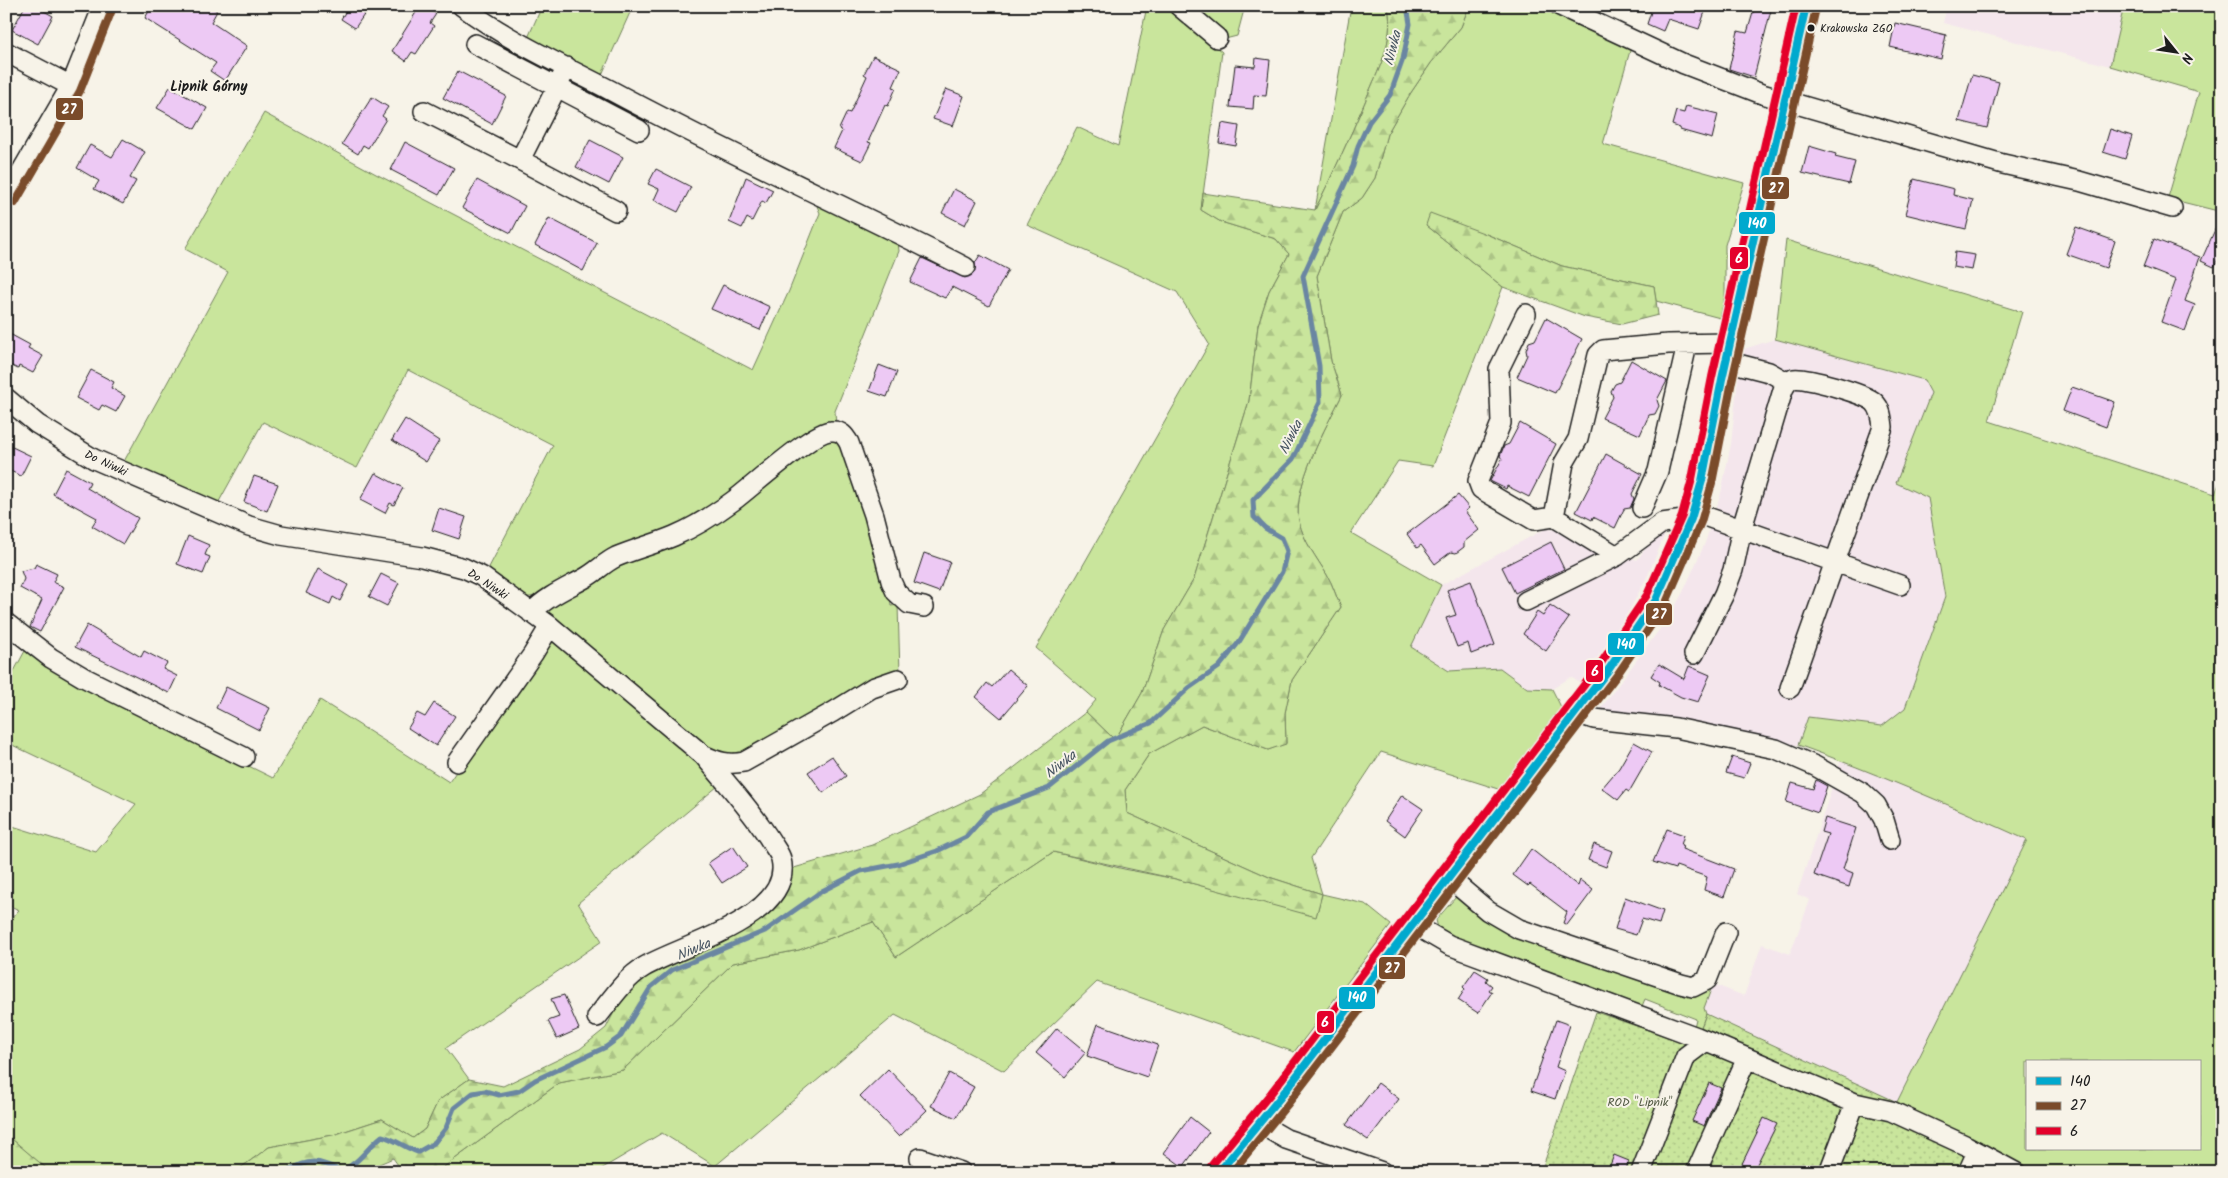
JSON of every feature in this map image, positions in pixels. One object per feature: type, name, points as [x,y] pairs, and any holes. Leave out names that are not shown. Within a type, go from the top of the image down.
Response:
[{"type":"main road","points":[[1219,1172],[1260,1124],[1449,878],[1627,644],[1656,600],[1692,516],[1702,481],[1728,352],[1806,6]]},
{"type":"street","points":[[6,198],[70,86],[103,6]]},
{"type":"street","points":[[462,6],[493,28],[742,160],[966,267]]},
{"type":"street","points":[[1179,6],[1218,38]]},
{"type":"street","points":[[1560,6],[1684,64],[1762,94],[2003,164],[2079,181],[2172,208]]},
{"type":"street","points":[[475,44],[639,130]]},
{"type":"street","points":[[6,52],[70,86]]},
{"type":"street","points":[[520,160],[558,87],[566,67]]},
{"type":"street","points":[[424,111],[616,211]]},
{"type":"street","points":[[1526,314],[1499,369],[1501,423],[1478,481],[1480,489],[1534,520],[1554,518],[1617,556]]},
{"type":"street","points":[[1642,508],[1658,471],[1687,345]]},
{"type":"street","points":[[1554,518],[1564,463],[1578,439],[1598,355],[1603,350],[1687,345],[1728,352],[1787,382]]},
{"type":"street","points":[[1694,654],[1724,594],[1733,570],[1742,528],[1782,390],[1787,382],[1793,379],[1804,379],[1860,395],[1874,401],[1881,412],[1883,427],[1790,688]]},
{"type":"street","name":"Do Niwki","points":[[6,398],[37,424],[94,458],[249,526],[281,535],[422,556],[464,568],[481,576],[550,626],[703,755],[718,762],[730,764],[744,762],[825,717],[872,688],[898,679]]},
{"type":"street","points":[[530,613],[542,601],[588,577],[601,565],[674,536],[701,523],[733,501],[810,441],[832,430],[845,436],[849,443],[874,516],[891,581],[896,592],[909,604],[924,607]]},
{"type":"street","points":[[1526,601],[1617,556],[1662,523],[1692,516],[1742,528],[1900,584]]},
{"type":"street","points":[[6,623],[51,658],[83,677],[244,757]]},
{"type":"street","points":[[456,762],[533,654],[550,626]]},
{"type":"street","points":[[1575,713],[1594,719],[1676,728],[1776,749],[1815,766],[1863,794],[1876,805],[1884,820],[1890,840]]},
{"type":"street","points":[[597,1017],[622,986],[643,967],[722,931],[752,914],[770,899],[782,876],[781,858],[766,833],[703,755]]},
{"type":"street","points":[[1449,878],[1488,910],[1519,929],[1693,987],[1707,980],[1726,932]]},
{"type":"street","points":[[1413,924],[1449,945],[1706,1041],[1855,1103],[1891,1111],[2015,1172]]},
{"type":"street","points":[[1641,1172],[1686,1056],[1706,1041]]},
{"type":"street","points":[[1696,1172],[1747,1058]]},
{"type":"street","points":[[1829,1172],[1855,1103]]},
{"type":"street","points":[[1260,1124],[1286,1139],[1382,1172]]},
{"type":"street","points":[[1968,1172],[1977,1152]]},
{"type":"street","points":[[920,1158],[961,1172]]},
{"type":"shaded area","points":[[1947,6],[2124,6],[2110,66],[1943,23]]},
{"type":"shaded area","points":[[1775,339],[1924,380],[1931,393],[1897,483],[1928,497],[1945,597],[1905,708],[1882,726],[1808,717],[1798,745],[1777,745],[1598,712],[1671,614],[1684,590],[1705,543],[1721,493],[1731,444],[1738,378],[1744,349]]},
{"type":"shaded area","points":[[1668,527],[1648,575],[1629,611],[1580,683],[1571,677],[1552,689],[1527,688],[1500,668],[1449,671],[1411,647],[1441,585],[1545,529],[1563,530],[1598,555],[1518,595],[1524,608],[1629,557],[1637,560],[1655,535]]},
{"type":"shaded area","points":[[1841,760],[1944,802],[2027,840],[1897,1102],[1706,1014],[1704,1008],[1713,984],[1744,996],[1762,944],[1790,954],[1810,900],[1797,894]]},
{"type":"green space","points":[[542,6],[633,6],[600,79],[527,40]]},
{"type":"green space","points":[[1147,6],[1166,6],[1222,52],[1201,210],[1221,222],[1276,239],[1289,254],[1269,291],[1258,325],[1249,401],[1194,579],[1164,630],[1142,693],[1115,740],[1086,712],[1096,700],[1036,648],[1209,344],[1177,292],[1027,225],[1077,127],[1118,146]]},
{"type":"green space","points":[[1185,6],[1245,6],[1237,36],[1225,39]]},
{"type":"green space","points":[[1351,6],[1388,6],[1390,19],[1387,44],[1380,67],[1365,102],[1315,210]]},
{"type":"green space","points":[[1388,6],[1469,6],[1461,27],[1431,63],[1410,94],[1387,134],[1375,178],[1362,198],[1343,212],[1317,276],[1331,361],[1342,395],[1320,439],[1306,474],[1298,507],[1299,521],[1307,542],[1329,579],[1341,607],[1292,680],[1285,713],[1286,744],[1268,750],[1202,725],[1149,754],[1125,790],[1127,813],[1269,877],[1322,894],[1316,917],[1176,879],[1053,852],[896,957],[873,922],[799,950],[733,963],[623,1070],[559,1083],[437,1172],[403,1172],[393,1158],[361,1172],[235,1172],[269,1147],[333,1135],[382,1119],[413,1138],[425,1129],[438,1101],[469,1079],[503,1086],[580,1049],[606,1028],[625,990],[788,881],[794,868],[872,845],[980,794],[1086,712],[1115,740],[1142,693],[1164,630],[1194,579],[1249,401],[1258,325],[1269,291],[1289,254],[1276,239],[1221,222],[1201,210],[1203,193],[1315,210],[1335,170],[1384,56],[1389,32]]},
{"type":"green space","points":[[1469,6],[1550,6],[1632,44],[1603,144],[1744,183],[1725,245],[1725,295],[1720,318],[1656,301],[1654,286],[1562,266],[1486,234],[1426,225],[1503,287],[1433,466],[1398,461],[1351,533],[1441,585],[1411,647],[1449,671],[1500,668],[1527,688],[1552,689],[1561,707],[1498,789],[1381,752],[1311,858],[1322,894],[1269,877],[1127,813],[1125,790],[1149,754],[1202,725],[1268,750],[1286,743],[1285,713],[1292,680],[1341,607],[1329,579],[1307,542],[1299,521],[1298,507],[1306,474],[1320,439],[1342,395],[1331,361],[1317,276],[1343,212],[1362,198],[1375,178],[1387,134],[1410,94],[1431,63],[1461,27]]},
{"type":"green space","points":[[2124,6],[2222,6],[2222,212],[2182,202],[2167,201],[2199,92],[2110,66]]},
{"type":"green space","points":[[264,113],[376,174],[753,370],[789,291],[820,213],[817,206],[820,202],[898,243],[899,251],[835,411],[836,425],[728,499],[539,596],[520,598],[485,575],[553,445],[408,370],[357,468],[263,422],[216,507],[122,465],[228,272],[185,249]]},
{"type":"green space","points":[[1430,213],[1562,266],[1654,286],[1658,315],[1622,324],[1585,317],[1503,287],[1426,225]]},
{"type":"green space","points":[[1786,240],[2022,312],[1989,421],[2215,494],[2222,476],[2222,1172],[2037,1172],[1897,1102],[2027,840],[1914,790],[1798,745],[1808,717],[1882,726],[1905,708],[1945,597],[1928,498],[1896,483],[1931,393],[1924,380],[1775,339]]},
{"type":"green space","points":[[819,440],[843,440],[890,591],[891,606],[898,605],[900,674],[772,742],[725,760],[561,633],[545,610],[583,584],[652,549]]},
{"type":"green space","points":[[557,641],[700,759],[718,786],[578,903],[602,941],[446,1048],[469,1079],[438,1101],[425,1129],[413,1138],[382,1119],[333,1135],[269,1147],[235,1172],[147,1172],[145,1169],[138,1172],[50,1172],[6,1134],[6,924],[19,910],[6,904],[6,824],[96,852],[136,804],[6,742],[6,686],[26,649],[76,681],[273,778],[320,700],[449,782],[543,646]]},
{"type":"green space","points":[[1053,852],[1176,879],[1316,916],[1322,894],[1365,904],[1391,925],[1294,1052],[1097,982],[1004,1071],[895,1015],[715,1166],[662,1133],[596,1172],[437,1172],[559,1083],[623,1070],[733,963],[799,950],[873,922],[896,957]]},
{"type":"green space","points":[[1456,897],[1465,899],[1484,914],[1713,984],[1704,1008],[1706,1014],[1699,1033],[1693,1031],[1696,1019],[1645,999],[1640,1011],[1447,934],[1438,928],[1436,920]]},
{"type":"green space","name":"ROD \"Lipnik\"","points":[[1596,1012],[1694,1046],[1706,1014],[1897,1102],[2037,1172],[1541,1172]]},
{"type":"green space","points":[[6,1134],[46,1168],[50,1172],[6,1172]]},
{"type":"building","points":[[25,6],[35,6],[53,16],[38,44],[12,30]]},
{"type":"building","points":[[152,6],[209,6],[217,11],[211,22],[247,46],[225,81],[210,71],[216,63],[145,18]]},
{"type":"building","points":[[349,6],[370,6],[355,28],[341,19]]},
{"type":"building","points":[[420,6],[424,6],[436,14],[430,23],[434,26],[416,54],[412,52],[406,61],[392,51]]},
{"type":"building","points":[[1639,6],[1707,6],[1699,29],[1668,19],[1663,31],[1647,24],[1651,12]]},
{"type":"building","points":[[1755,6],[1772,6],[1754,77],[1729,69],[1738,31],[1747,33]]},
{"type":"building","points":[[1895,23],[1946,35],[1941,59],[1890,47]]},
{"type":"building","points":[[873,56],[901,69],[893,87],[896,88],[888,106],[885,105],[868,142],[871,143],[862,161],[834,148],[842,131],[839,129],[847,112],[850,113],[867,76],[864,74]]},
{"type":"building","points":[[1256,58],[1270,60],[1266,96],[1254,95],[1253,109],[1230,107],[1235,65],[1255,67]]},
{"type":"building","points":[[458,71],[506,96],[492,124],[443,98]]},
{"type":"building","points":[[1972,75],[1999,82],[1987,128],[1959,121]]},
{"type":"building","points":[[170,87],[207,108],[195,129],[157,108]]},
{"type":"building","points":[[946,89],[964,96],[953,126],[933,119]]},
{"type":"building","points":[[372,97],[388,107],[382,116],[386,119],[368,148],[363,145],[358,154],[342,144]]},
{"type":"building","points":[[1686,106],[1718,114],[1712,139],[1680,130],[1680,128],[1672,125],[1676,111],[1684,113]]},
{"type":"building","points":[[1222,123],[1239,126],[1236,146],[1219,143]]},
{"type":"building","points":[[2110,129],[2132,136],[2125,159],[2103,152]]},
{"type":"building","points":[[123,139],[145,152],[130,178],[136,181],[123,204],[94,189],[99,181],[77,168],[90,145],[112,157]]},
{"type":"building","points":[[590,140],[623,157],[609,184],[576,167]]},
{"type":"building","points":[[405,142],[454,168],[439,195],[391,170]]},
{"type":"building","points":[[1809,146],[1836,154],[1835,157],[1855,162],[1849,184],[1802,173]]},
{"type":"building","points":[[656,169],[691,187],[678,212],[654,200],[659,189],[648,184]]},
{"type":"building","points":[[746,177],[773,190],[766,203],[762,201],[752,221],[747,218],[742,228],[729,222]]},
{"type":"building","points":[[1914,179],[1954,189],[1953,195],[1973,200],[1966,229],[1905,214]]},
{"type":"building","points":[[477,180],[525,206],[511,233],[462,208]]},
{"type":"building","points":[[954,189],[977,201],[965,225],[942,213]]},
{"type":"building","points":[[2222,214],[2222,250],[2214,267],[2201,261]]},
{"type":"building","points":[[549,218],[597,243],[583,271],[535,245]]},
{"type":"building","points":[[2076,227],[2115,241],[2106,268],[2066,254]]},
{"type":"building","points":[[2154,239],[2200,257],[2185,301],[2195,305],[2185,331],[2161,322],[2176,280],[2143,267]]},
{"type":"building","points":[[1955,252],[1975,255],[1972,270],[1953,267]]},
{"type":"building","points":[[980,255],[1008,270],[989,306],[952,287],[945,298],[910,282],[922,258],[965,278],[975,272],[975,263]]},
{"type":"building","points":[[723,285],[770,307],[760,330],[711,309]]},
{"type":"building","points":[[1546,318],[1582,339],[1555,393],[1517,377],[1527,355],[1526,350],[1529,342],[1535,340]]},
{"type":"building","points":[[6,332],[30,345],[28,348],[43,356],[33,373],[19,366],[18,369],[6,363]]},
{"type":"building","points":[[1631,360],[1667,381],[1657,400],[1659,406],[1655,414],[1649,415],[1640,435],[1602,418],[1613,397],[1611,391],[1615,384],[1620,382]]},
{"type":"building","points":[[879,365],[897,372],[887,397],[869,391]]},
{"type":"building","points":[[91,370],[114,382],[111,388],[125,396],[116,412],[102,405],[99,410],[76,398]]},
{"type":"building","points":[[2072,387],[2115,402],[2106,427],[2063,411]]},
{"type":"building","points":[[405,419],[439,441],[426,462],[392,440]]},
{"type":"building","points":[[1520,423],[1556,444],[1529,497],[1507,486],[1506,489],[1490,481],[1502,459],[1500,456],[1504,446],[1509,444]]},
{"type":"building","points":[[6,444],[31,456],[21,476],[6,469]]},
{"type":"building","points":[[1606,454],[1642,474],[1632,494],[1634,499],[1630,508],[1624,509],[1615,528],[1593,517],[1592,520],[1576,512]]},
{"type":"building","points":[[66,469],[90,482],[87,488],[138,518],[123,544],[92,526],[97,518],[53,494]]},
{"type":"building","points":[[375,473],[403,488],[394,505],[390,503],[385,513],[360,500]]},
{"type":"building","points":[[254,476],[278,484],[267,511],[244,502]]},
{"type":"building","points":[[1458,495],[1469,508],[1465,511],[1479,530],[1464,542],[1464,547],[1456,553],[1451,552],[1435,564],[1421,545],[1417,548],[1407,534]]},
{"type":"building","points":[[439,508],[466,517],[459,539],[432,530]]},
{"type":"building","points":[[188,536],[209,545],[205,555],[210,557],[203,574],[177,564]]},
{"type":"building","points":[[1551,542],[1564,569],[1515,593],[1502,567]]},
{"type":"building","points":[[924,553],[950,562],[939,592],[914,583]]},
{"type":"building","points":[[36,564],[57,574],[53,582],[64,587],[40,632],[30,627],[42,600],[20,588],[24,579],[21,571],[34,568]]},
{"type":"building","points":[[318,569],[348,585],[340,601],[333,597],[330,604],[306,593]]},
{"type":"building","points":[[381,574],[399,583],[387,606],[369,597]]},
{"type":"building","points":[[1471,581],[1495,645],[1471,654],[1468,643],[1457,647],[1446,618],[1456,615],[1447,590]]},
{"type":"building","points":[[1550,605],[1569,618],[1546,651],[1523,634],[1537,612],[1543,616]]},
{"type":"building","points":[[87,625],[141,657],[144,651],[167,663],[163,669],[177,676],[169,693],[75,647]]},
{"type":"building","points":[[1659,664],[1684,679],[1689,666],[1710,675],[1698,702],[1681,697],[1659,685],[1660,682],[1651,676]]},
{"type":"building","points":[[1008,669],[1028,686],[1001,718],[976,697],[987,683],[992,687]]},
{"type":"building","points":[[226,687],[270,708],[259,730],[216,708]]},
{"type":"building","points":[[434,703],[455,716],[436,746],[408,728],[417,713],[425,717]]},
{"type":"building","points":[[1634,742],[1652,752],[1629,792],[1626,790],[1618,800],[1602,788],[1619,768]]},
{"type":"building","points":[[832,756],[846,776],[823,793],[808,772]]},
{"type":"building","points":[[1732,757],[1750,763],[1744,778],[1726,773]]},
{"type":"building","points":[[1816,780],[1827,786],[1818,813],[1786,802],[1792,783],[1813,789]]},
{"type":"building","points":[[1402,795],[1423,809],[1405,836],[1385,821]]},
{"type":"building","points":[[1825,818],[1856,828],[1843,869],[1853,873],[1849,887],[1814,875],[1828,834],[1821,832]]},
{"type":"building","points":[[1667,829],[1684,835],[1681,845],[1683,846],[1682,849],[1734,869],[1724,897],[1704,890],[1707,877],[1676,866],[1675,869],[1653,862]]},
{"type":"building","points":[[1594,844],[1612,851],[1606,867],[1588,860]]},
{"type":"building","points":[[733,846],[747,867],[722,883],[708,863]]},
{"type":"building","points":[[1531,849],[1578,886],[1580,880],[1593,890],[1567,925],[1563,923],[1567,912],[1530,884],[1528,886],[1513,875]]},
{"type":"building","points":[[1625,897],[1663,911],[1659,924],[1642,919],[1636,935],[1615,929]]},
{"type":"building","points":[[1475,970],[1488,978],[1486,981],[1492,986],[1489,990],[1492,992],[1478,1013],[1458,1000],[1465,989],[1463,987]]},
{"type":"building","points":[[564,995],[579,1029],[557,1039],[548,1021],[559,1017],[551,999]]},
{"type":"building","points":[[1556,1020],[1570,1025],[1556,1067],[1565,1071],[1555,1099],[1531,1091]]},
{"type":"building","points":[[1098,1024],[1158,1045],[1147,1077],[1087,1056]]},
{"type":"building","points":[[1057,1028],[1086,1052],[1065,1077],[1036,1053]]},
{"type":"building","points":[[888,1069],[927,1110],[899,1137],[860,1096]]},
{"type":"building","points":[[949,1073],[974,1087],[956,1118],[931,1106]]},
{"type":"building","points":[[1378,1083],[1399,1099],[1368,1140],[1346,1125]]},
{"type":"building","points":[[1709,1083],[1721,1088],[1704,1126],[1692,1121]]},
{"type":"building","points":[[1190,1117],[1209,1132],[1183,1167],[1164,1153]]},
{"type":"building","points":[[1764,1118],[1777,1124],[1753,1172],[1738,1172]]},
{"type":"building","points":[[1614,1155],[1629,1161],[1625,1172],[1609,1168]]},
{"type":"waterway","name":"Niwka","points":[[287,1172],[309,1162],[320,1163],[342,1171],[354,1164],[382,1136],[418,1152],[434,1143],[446,1128],[454,1108],[473,1093],[485,1091],[499,1095],[519,1091],[535,1080],[606,1047],[621,1036],[651,987],[672,970],[765,931],[822,891],[861,871],[898,864],[937,851],[966,837],[988,812],[1049,788],[1108,741],[1151,723],[1189,688],[1219,667],[1239,642],[1282,572],[1287,551],[1282,538],[1265,528],[1254,517],[1253,500],[1293,459],[1320,402],[1319,366],[1303,276],[1353,166],[1358,146],[1369,122],[1390,95],[1403,59],[1410,24],[1407,6]]},
{"type":"transit line","name":"6","points":[[1211,1166],[1271,1093],[1601,663],[1647,595],[1682,516],[1692,479],[1712,377],[1796,6]]},
{"type":"transit line","name":"140","points":[[1219,1172],[1279,1099],[1609,669],[1656,600],[1691,519],[1702,481],[1722,379],[1806,6]]},
{"type":"transit line","name":"27","points":[[1232,1172],[1287,1105],[1617,675],[1665,605],[1701,522],[1712,483],[1732,381],[1816,8]]},
{"type":"transit line","name":"27","points":[[15,203],[80,91],[112,10]]},
{"type":"place","name":"Krakowska ZGO","points":[[1811,28]]},
{"type":"district","name":"Lipnik Górny","points":[[209,86]]}]
